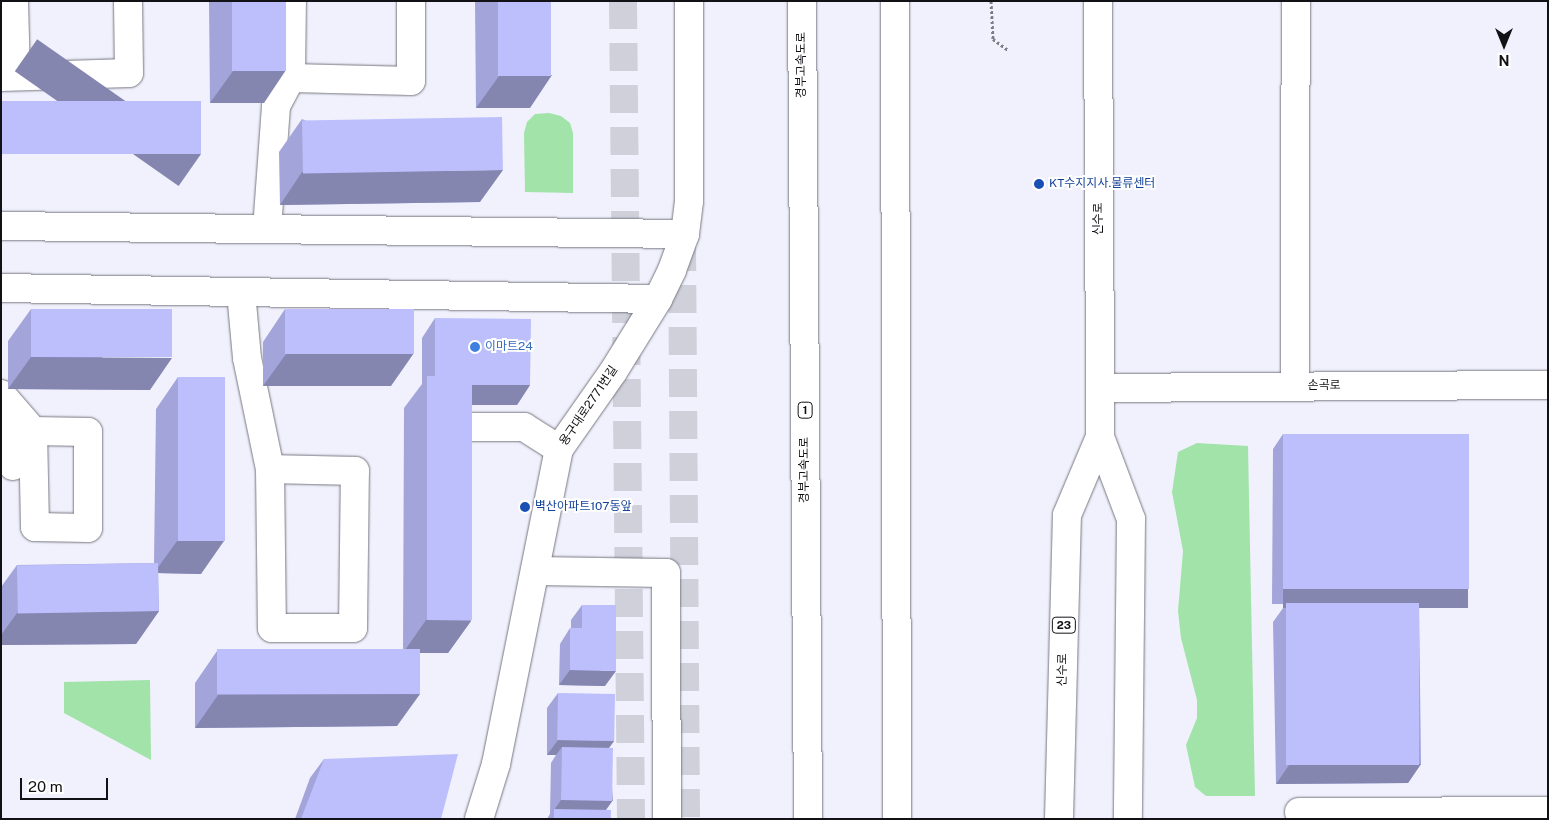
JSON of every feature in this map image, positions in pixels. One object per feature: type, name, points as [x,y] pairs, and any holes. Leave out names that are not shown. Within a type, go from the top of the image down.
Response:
[{"type":"main road","points":[[14,1],[9,76],[129,73],[128,1]]},
{"type":"main road","points":[[267,229],[276,106],[291,78],[292,1]]},
{"type":"main road","points":[[291,78],[411,81],[411,1]]},
{"type":"main road","name":"용구대로2771번길","points":[[479,819],[496,764],[559,449],[613,372],[658,298],[672,270],[685,234],[689,201],[689,1]]},
{"type":"main road","name":"경부고속도로","points":[[802,1],[808,819]]},
{"type":"main road","points":[[895,1],[897,819]]},
{"type":"main road","name":"신수로","points":[[1098,1],[1100,437],[1130,519],[1128,819]]},
{"type":"main road","points":[[1295,386],[1296,1]]},
{"type":"main road","points":[[1,226],[685,234]]},
{"type":"main road","points":[[1,288],[658,298]]},
{"type":"main road","points":[[241,292],[247,358],[270,469],[272,628],[353,628],[355,471],[270,469]]},
{"type":"main road","name":"손곡로","points":[[1100,388],[1548,385]]},
{"type":"main road","points":[[6,400],[33,431]]},
{"type":"main road","points":[[6,400],[13,466]]},
{"type":"main road","points":[[463,427],[524,427],[559,449]]},
{"type":"main road","name":"신수로","points":[[1059,819],[1067,515],[1100,437]]},
{"type":"main road","points":[[535,571],[666,573],[667,819]]},
{"type":"main road","points":[[897,778],[905,819]]},
{"type":"main road","points":[[1299,812],[1548,811]]},
{"type":"path","points":[[991,1],[993,39],[1008,50]]},
{"type":"green space","points":[[549,113],[561,116],[570,123],[573,133],[573,193],[525,192],[524,133],[527,122],[535,114]]},
{"type":"green space","points":[[1197,443],[1248,446],[1255,796],[1206,796],[1195,787],[1186,745],[1197,718],[1197,700],[1181,638],[1178,611],[1183,551],[1172,492],[1178,452]]},
{"type":"green space","points":[[150,680],[151,760],[64,713],[64,682]]},
{"type":"building","points":[[232,1],[286,1],[286,71],[232,71]]},
{"type":"building","points":[[498,1],[551,1],[551,76],[498,76]]},
{"type":"building","points":[[1,101],[201,101],[201,154],[1,154]]},
{"type":"building","points":[[502,117],[503,170],[303,173],[302,120]]},
{"type":"building","points":[[31,309],[172,309],[172,357],[31,357]]},
{"type":"building","points":[[285,309],[414,309],[414,354],[285,354]]},
{"type":"building","points":[[435,318],[531,319],[530,385],[472,385],[472,376],[435,376]]},
{"type":"building","points":[[427,376],[472,376],[472,620],[427,620]]},
{"type":"building","points":[[178,377],[225,377],[225,541],[178,541]]},
{"type":"building","points":[[1283,434],[1469,434],[1469,589],[1283,589]]},
{"type":"building","points":[[158,563],[159,611],[18,613],[17,565]]},
{"type":"building","points":[[1286,603],[1419,603],[1419,765],[1286,765]]},
{"type":"building","points":[[582,605],[616,605],[616,671],[570,670],[570,628],[582,628]]},
{"type":"building","points":[[217,649],[420,649],[420,694],[217,694]]},
{"type":"building","points":[[558,693],[615,694],[614,741],[557,740]]},
{"type":"building","points":[[562,747],[613,748],[612,801],[561,800]]},
{"type":"building","points":[[458,754],[441,819],[301,819],[324,759]]},
{"type":"building","points":[[554,809],[611,810],[611,819],[554,819]]},
{"type":"tunnel","points":[[623,1],[631,819]]},
{"type":"tunnel","points":[[682,243],[686,819]]},
{"type":"place","name":"KT수지지사.물류센터","points":[[1039,184]]},
{"type":"place","name":"이마트24","points":[[475,347]]},
{"type":"place","name":"벽산아파트107동앞","points":[[525,507]]}]
